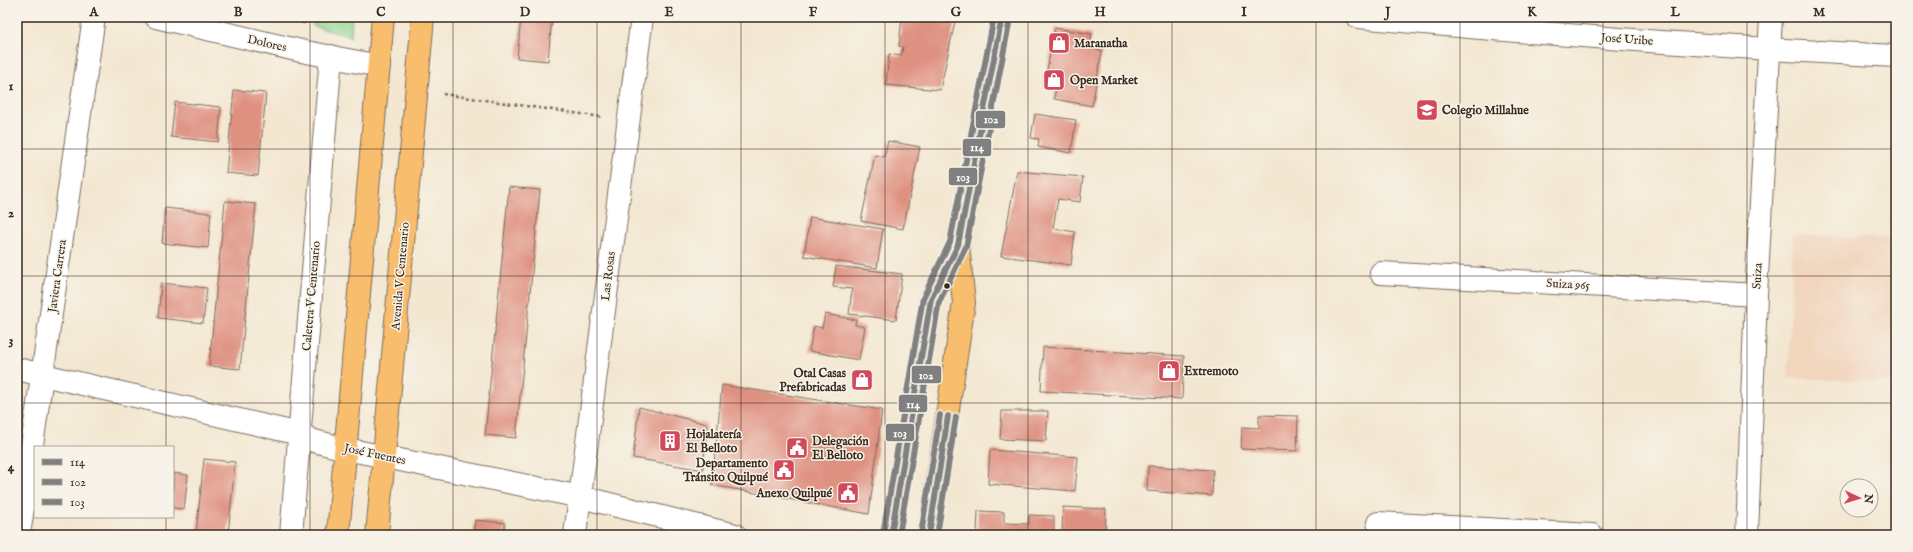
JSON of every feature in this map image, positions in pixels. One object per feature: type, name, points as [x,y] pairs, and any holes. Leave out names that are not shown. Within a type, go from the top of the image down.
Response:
[{"type":"main road","points":[[338,535],[383,17]]},
{"type":"main road","name":"Avenida V Centenario","points":[[377,535],[423,17]]},
{"type":"main road","points":[[891,535],[930,299],[958,245],[1002,17]]},
{"type":"main road","points":[[929,535],[964,303],[958,245]]},
{"type":"street","name":"Javiera Carrera","points":[[19,535],[94,17]]},
{"type":"street","name":"Dolores","points":[[156,17],[379,66]]},
{"type":"street","name":"Las Rosas","points":[[575,535],[581,497],[627,121],[642,17]]},
{"type":"street","name":"José Uribe","points":[[1358,17],[1518,24],[1770,49],[1896,56]]},
{"type":"street","name":"Suiza","points":[[1747,535],[1756,295],[1771,17]]},
{"type":"street","name":"Caletera V Centenario","points":[[291,535],[331,56]]},
{"type":"street","name":"Suiza 965","points":[[1381,273],[1756,295]]},
{"type":"street","name":"José Fuentes","points":[[17,369],[300,434],[314,441],[384,457],[581,497],[735,535]]},
{"type":"street","points":[[1378,523],[1592,535]]},
{"type":"path","points":[[416,90],[627,121]]},
{"type":"shaded area","points":[[1793,235],[1896,239],[1896,382],[1788,378]]},
{"type":"green space","points":[[314,17],[352,17],[351,37],[313,26]]},
{"type":"building","points":[[521,17],[552,17],[548,61],[517,58]]},
{"type":"building","points":[[902,17],[956,17],[940,90],[886,85],[889,54],[901,56],[903,47],[899,46]]},
{"type":"building","points":[[1055,28],[1092,34],[1089,48],[1102,51],[1092,106],[1054,99],[1056,87],[1044,85]]},
{"type":"building","points":[[234,90],[266,93],[258,176],[226,173]]},
{"type":"building","points":[[175,102],[221,107],[218,142],[171,137]]},
{"type":"building","points":[[1035,114],[1076,120],[1071,153],[1038,147],[1039,139],[1031,138]]},
{"type":"building","points":[[888,141],[920,147],[903,229],[861,221],[875,155],[884,157]]},
{"type":"building","points":[[1017,171],[1083,177],[1080,202],[1058,199],[1053,228],[1075,232],[1071,265],[1001,256]]},
{"type":"building","points":[[509,187],[540,190],[516,438],[485,435]]},
{"type":"building","points":[[225,201],[256,204],[240,369],[209,366]]},
{"type":"building","points":[[165,208],[211,213],[208,248],[162,243]]},
{"type":"building","points":[[810,217],[883,229],[877,268],[804,256]]},
{"type":"building","points":[[836,266],[902,274],[896,320],[849,314],[852,289],[833,287]]},
{"type":"building","points":[[161,283],[207,288],[203,323],[158,318]]},
{"type":"building","points":[[825,314],[856,320],[855,325],[865,327],[859,360],[809,351],[814,326],[822,328]]},
{"type":"building","points":[[1043,347],[1184,356],[1182,399],[1041,391]]},
{"type":"building","name":"Delegación El Belloto","points":[[722,385],[882,410],[869,514],[712,485]]},
{"type":"building","name":"Hojalatería El Belloto","points":[[639,407],[707,424],[703,470],[633,458]]},
{"type":"building","points":[[1002,411],[1048,411],[1046,441],[1000,439]]},
{"type":"building","points":[[1259,415],[1298,416],[1297,451],[1241,449],[1242,427],[1259,428]]},
{"type":"building","points":[[990,450],[1078,457],[1075,491],[988,484]]},
{"type":"building","points":[[204,459],[235,462],[228,535],[196,535]]},
{"type":"building","points":[[1148,466],[1213,470],[1212,496],[1147,491]]},
{"type":"building","points":[[174,473],[188,475],[184,509],[174,508]]},
{"type":"building","points":[[1063,507],[1106,509],[1105,531],[1101,531],[1101,535],[1062,535]]},
{"type":"building","points":[[978,511],[1004,512],[1004,523],[1029,524],[1029,515],[1054,516],[1054,535],[977,535]]},
{"type":"building","points":[[475,520],[505,523],[504,535],[473,535]]},
{"type":"transit line","name":"103","points":[[883,534],[923,298],[950,242],[994,17]]},
{"type":"transit line","name":"114","points":[[891,535],[931,299],[958,245],[1002,17]]},
{"type":"transit line","name":"102","points":[[899,535],[939,302],[966,247],[1010,19]]},
{"type":"transit line","name":"103","points":[[921,534],[940,415]]},
{"type":"transit line","name":"114","points":[[929,535],[948,416]]},
{"type":"transit line","name":"102","points":[[937,535],[956,417]]},
{"type":"place","name":"Maranatha","points":[[1059,43]]},
{"type":"place","name":"Open Market","points":[[1054,80]]},
{"type":"place","name":"Colegio Millahue","points":[[1427,110]]},
{"type":"place","name":"Extremoto","points":[[1169,371]]},
{"type":"place","name":"Otal Casas Prefabricadas","points":[[862,380]]},
{"type":"place","name":"Hojalatería El Belloto","points":[[670,441]]},
{"type":"place","name":"Delegación El Belloto","points":[[797,448]]},
{"type":"place","name":"Departamento Tránsito Quilpué","points":[[784,470]]},
{"type":"place","name":"Anexo Quilpué","points":[[848,493]]}]
